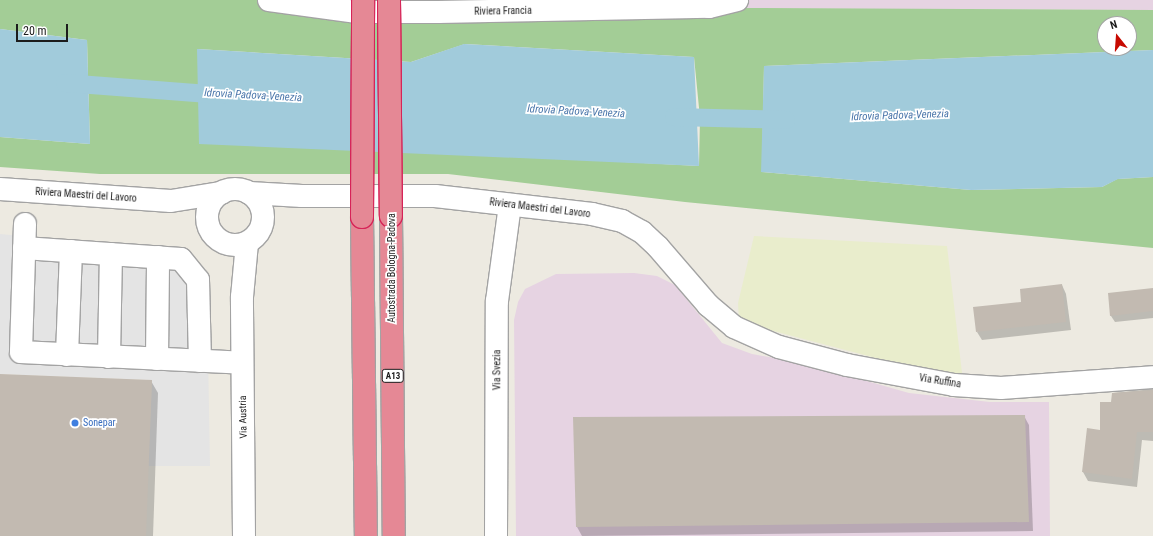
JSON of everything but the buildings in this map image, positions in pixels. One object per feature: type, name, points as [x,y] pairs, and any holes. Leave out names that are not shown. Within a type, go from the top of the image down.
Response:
[{"type":"highway","points":[[363,0],[362,217],[366,536]]},
{"type":"highway","name":"Autostrada Bologna-Padova","points":[[389,0],[394,536]]},
{"type":"street","name":"Riviera Francia","points":[[269,0],[357,12],[430,12],[709,7],[737,0]]},
{"type":"street","name":"Riviera Maestri del Lavoro","points":[[0,189],[171,201],[239,189],[249,192],[302,196],[435,196],[592,214],[628,225],[642,232],[658,247],[708,304],[734,327]]},
{"type":"street","points":[[249,192],[260,203],[264,218]]},
{"type":"street","points":[[221,193],[210,206],[208,222],[216,238],[224,243],[236,245],[247,243]]},
{"type":"street","name":"Riviera Maestri del Lavoro","points":[[247,243],[261,228],[264,218],[281,205],[302,196]]},
{"type":"street","name":"Riviera Maestri del Lavoro","points":[[171,201],[208,222]]},
{"type":"street","name":"Via Svezia","points":[[496,536],[497,302],[510,205]]},
{"type":"street","points":[[25,224],[21,352],[242,363]]},
{"type":"street","name":"Via Austria","points":[[224,243],[235,269],[242,297]]},
{"type":"street","name":"Via Austria","points":[[244,536],[242,297],[247,243]]},
{"type":"street","points":[[24,248],[181,259],[198,280],[200,361]]},
{"type":"street","points":[[67,355],[70,251]]},
{"type":"street","points":[[109,357],[111,254]]},
{"type":"street","points":[[157,359],[158,257]]},
{"type":"street","name":"Via Ruffina","points":[[734,327],[779,347],[832,361],[954,385],[1001,388],[1044,387],[1153,377]]},
{"type":"shaded area","points":[[438,0],[1153,0],[1153,10],[631,8],[438,16]]},
{"type":"shaded area","points":[[0,234],[170,250],[207,296],[210,466],[148,466],[152,380],[0,374]]},
{"type":"shaded area","points":[[634,273],[657,276],[675,285],[722,343],[752,354],[807,364],[909,393],[990,402],[1049,402],[1050,536],[516,536],[514,320],[518,302],[525,289],[556,274]]},
{"type":"green space","points":[[0,0],[271,0],[438,12],[752,8],[1153,10],[1153,50],[1137,51],[1137,16],[1097,16],[1097,52],[764,66],[762,172],[971,190],[1102,187],[1117,179],[1153,177],[1153,248],[685,202],[448,174],[100,174],[0,167],[0,137],[90,144],[87,40],[0,29]],"holes":[[[465,44],[694,57],[700,118],[699,166],[457,153],[197,49],[411,62]]]},
{"type":"green space","points":[[754,236],[947,246],[963,381],[739,322],[738,303]]},
{"type":"water","points":[[0,29],[87,40],[90,144],[0,137]]},
{"type":"water","points":[[464,44],[694,57],[699,166],[199,144],[197,49],[411,62]]},
{"type":"water","points":[[1153,50],[1153,177],[1118,179],[1102,187],[971,190],[761,172],[764,66],[1097,52],[1097,56],[1137,56],[1137,51]]},
{"type":"waterway","name":"Idrovia Padova-Venezia","points":[[65,83],[222,95]]},
{"type":"waterway","name":"Idrovia Padova-Venezia","points":[[674,117],[786,120]]},
{"type":"place","name":"Sonepar","points":[[75,423]]}]
